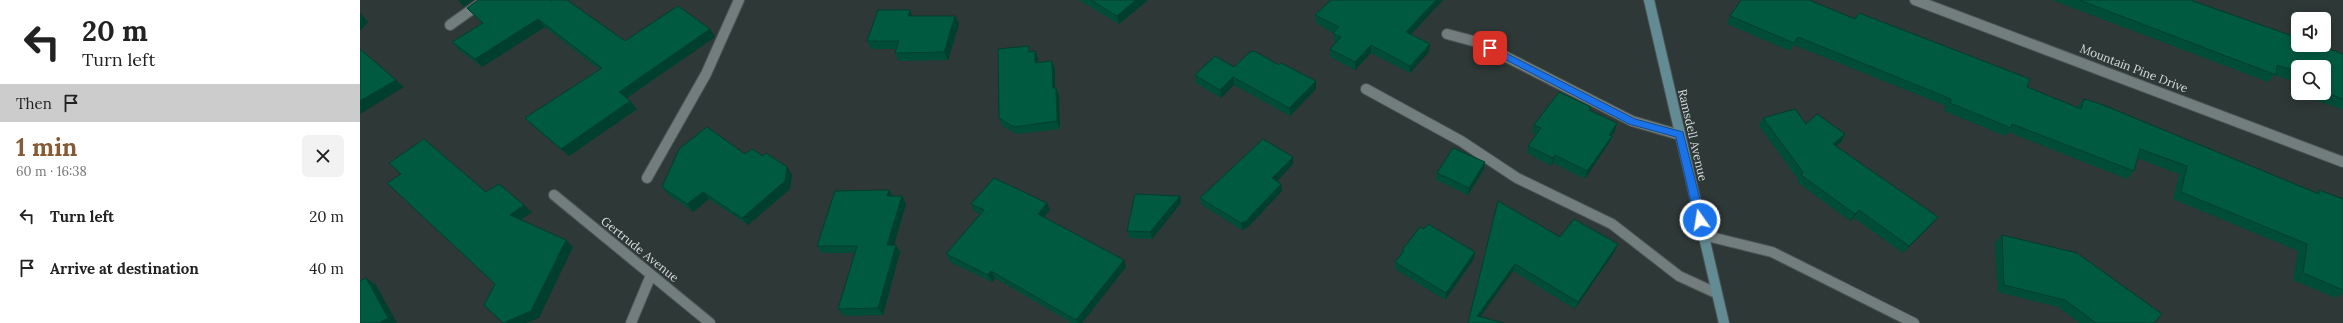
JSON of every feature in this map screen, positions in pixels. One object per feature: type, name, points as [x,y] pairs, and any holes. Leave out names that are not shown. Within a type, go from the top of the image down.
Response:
[{"type":"street","points":[[450,25],[485,0]]},
{"type":"street","points":[[647,178],[706,74],[739,0]]},
{"type":"street","name":"Ramsdell Avenue","points":[[1649,0],[1724,323]]},
{"type":"street","name":"Mountain Pine Drive","points":[[1916,0],[2343,162]]},
{"type":"street","points":[[1447,34],[1477,42],[1541,72],[1632,121],[1680,134]]},
{"type":"street","points":[[1366,89],[1461,141],[1517,178],[1612,224],[1679,276],[1716,293]]},
{"type":"street","name":"Gertrude Avenue","points":[[554,195],[710,323]]},
{"type":"street","points":[[1703,235],[1772,252],[1914,323]]},
{"type":"street","points":[[630,323],[651,276]]},
{"type":"building","points":[[478,0],[567,0],[625,41],[678,6],[710,29],[619,92],[630,101],[561,149],[525,118],[602,68],[538,19],[475,59],[452,42],[483,23],[467,8]]},
{"type":"building","points":[[1091,0],[1136,0],[1117,16]]},
{"type":"building","points":[[1331,0],[1436,0],[1406,32],[1430,44],[1410,66],[1371,45],[1355,62],[1330,49],[1341,37],[1333,33],[1339,27],[1315,15]]},
{"type":"building","points":[[1741,0],[1809,0],[1855,19],[1859,13],[2030,79],[2027,87],[2081,109],[2084,99],[2103,105],[2319,194],[2319,190],[2343,199],[2343,290],[2303,273],[2307,244],[2181,192],[2187,166],[2140,149],[2134,171],[2012,124],[2011,128],[1950,103],[1951,99],[1798,37],[1794,43],[1730,16]]},
{"type":"building","points":[[2079,0],[2193,0],[2291,36],[2291,52],[2331,52],[2331,50],[2343,54],[2343,99],[2331,95],[2331,60],[2291,60],[2291,70],[2277,65],[2276,75]]},
{"type":"building","points":[[878,10],[910,10],[908,16],[955,16],[944,52],[895,53],[899,41],[867,41]]},
{"type":"building","points":[[1029,46],[1029,52],[1035,51],[1035,63],[1052,61],[1053,88],[1056,88],[1057,121],[1014,127],[999,118],[998,49]]},
{"type":"building","points":[[360,49],[396,80],[360,101]]},
{"type":"building","points":[[1254,51],[1279,65],[1281,63],[1316,81],[1289,108],[1233,77],[1220,90],[1195,75],[1215,56],[1234,67],[1250,52]]},
{"type":"building","points":[[1559,92],[1591,107],[1589,110],[1617,123],[1609,135],[1612,136],[1587,171],[1555,155],[1553,158],[1528,146],[1541,128],[1534,125]]},
{"type":"building","points":[[1795,109],[1806,124],[1817,114],[1845,134],[1833,144],[1938,217],[1909,246],[1859,210],[1855,214],[1801,175],[1803,172],[1763,118]]},
{"type":"building","points":[[707,127],[745,154],[752,149],[763,156],[766,153],[787,167],[785,181],[742,218],[703,192],[687,204],[662,187],[679,149]]},
{"type":"building","points":[[424,139],[486,192],[499,184],[524,205],[510,215],[566,240],[531,311],[503,323],[484,305],[495,284],[387,183],[401,174],[389,163]]},
{"type":"building","points":[[1263,139],[1293,157],[1272,178],[1281,184],[1246,221],[1241,223],[1200,198]]},
{"type":"building","points":[[1453,148],[1485,162],[1469,188],[1437,173]]},
{"type":"building","points":[[994,178],[1047,203],[1038,214],[1124,260],[1076,320],[991,271],[988,275],[946,254],[984,210],[971,204]]},
{"type":"building","points":[[889,190],[887,196],[902,196],[887,245],[896,245],[878,308],[838,309],[857,246],[817,246],[835,191]]},
{"type":"building","points":[[1135,194],[1180,196],[1150,232],[1127,231]]},
{"type":"building","points":[[1498,201],[1560,237],[1574,219],[1618,244],[1578,302],[1515,264],[1477,316],[1504,323],[1468,323]]},
{"type":"building","points":[[1428,224],[1475,252],[1446,293],[1395,262],[1404,251],[1402,250],[1420,227],[1424,229]]},
{"type":"building","points":[[2002,235],[2077,253],[2162,314],[2154,323],[2096,323],[2065,300],[2004,285]]},
{"type":"building","points":[[366,278],[388,318],[379,323],[360,323],[360,281]]},
{"type":"route","points":[[1490,48],[1541,72],[1632,121],[1680,134],[1700,220]]}]
